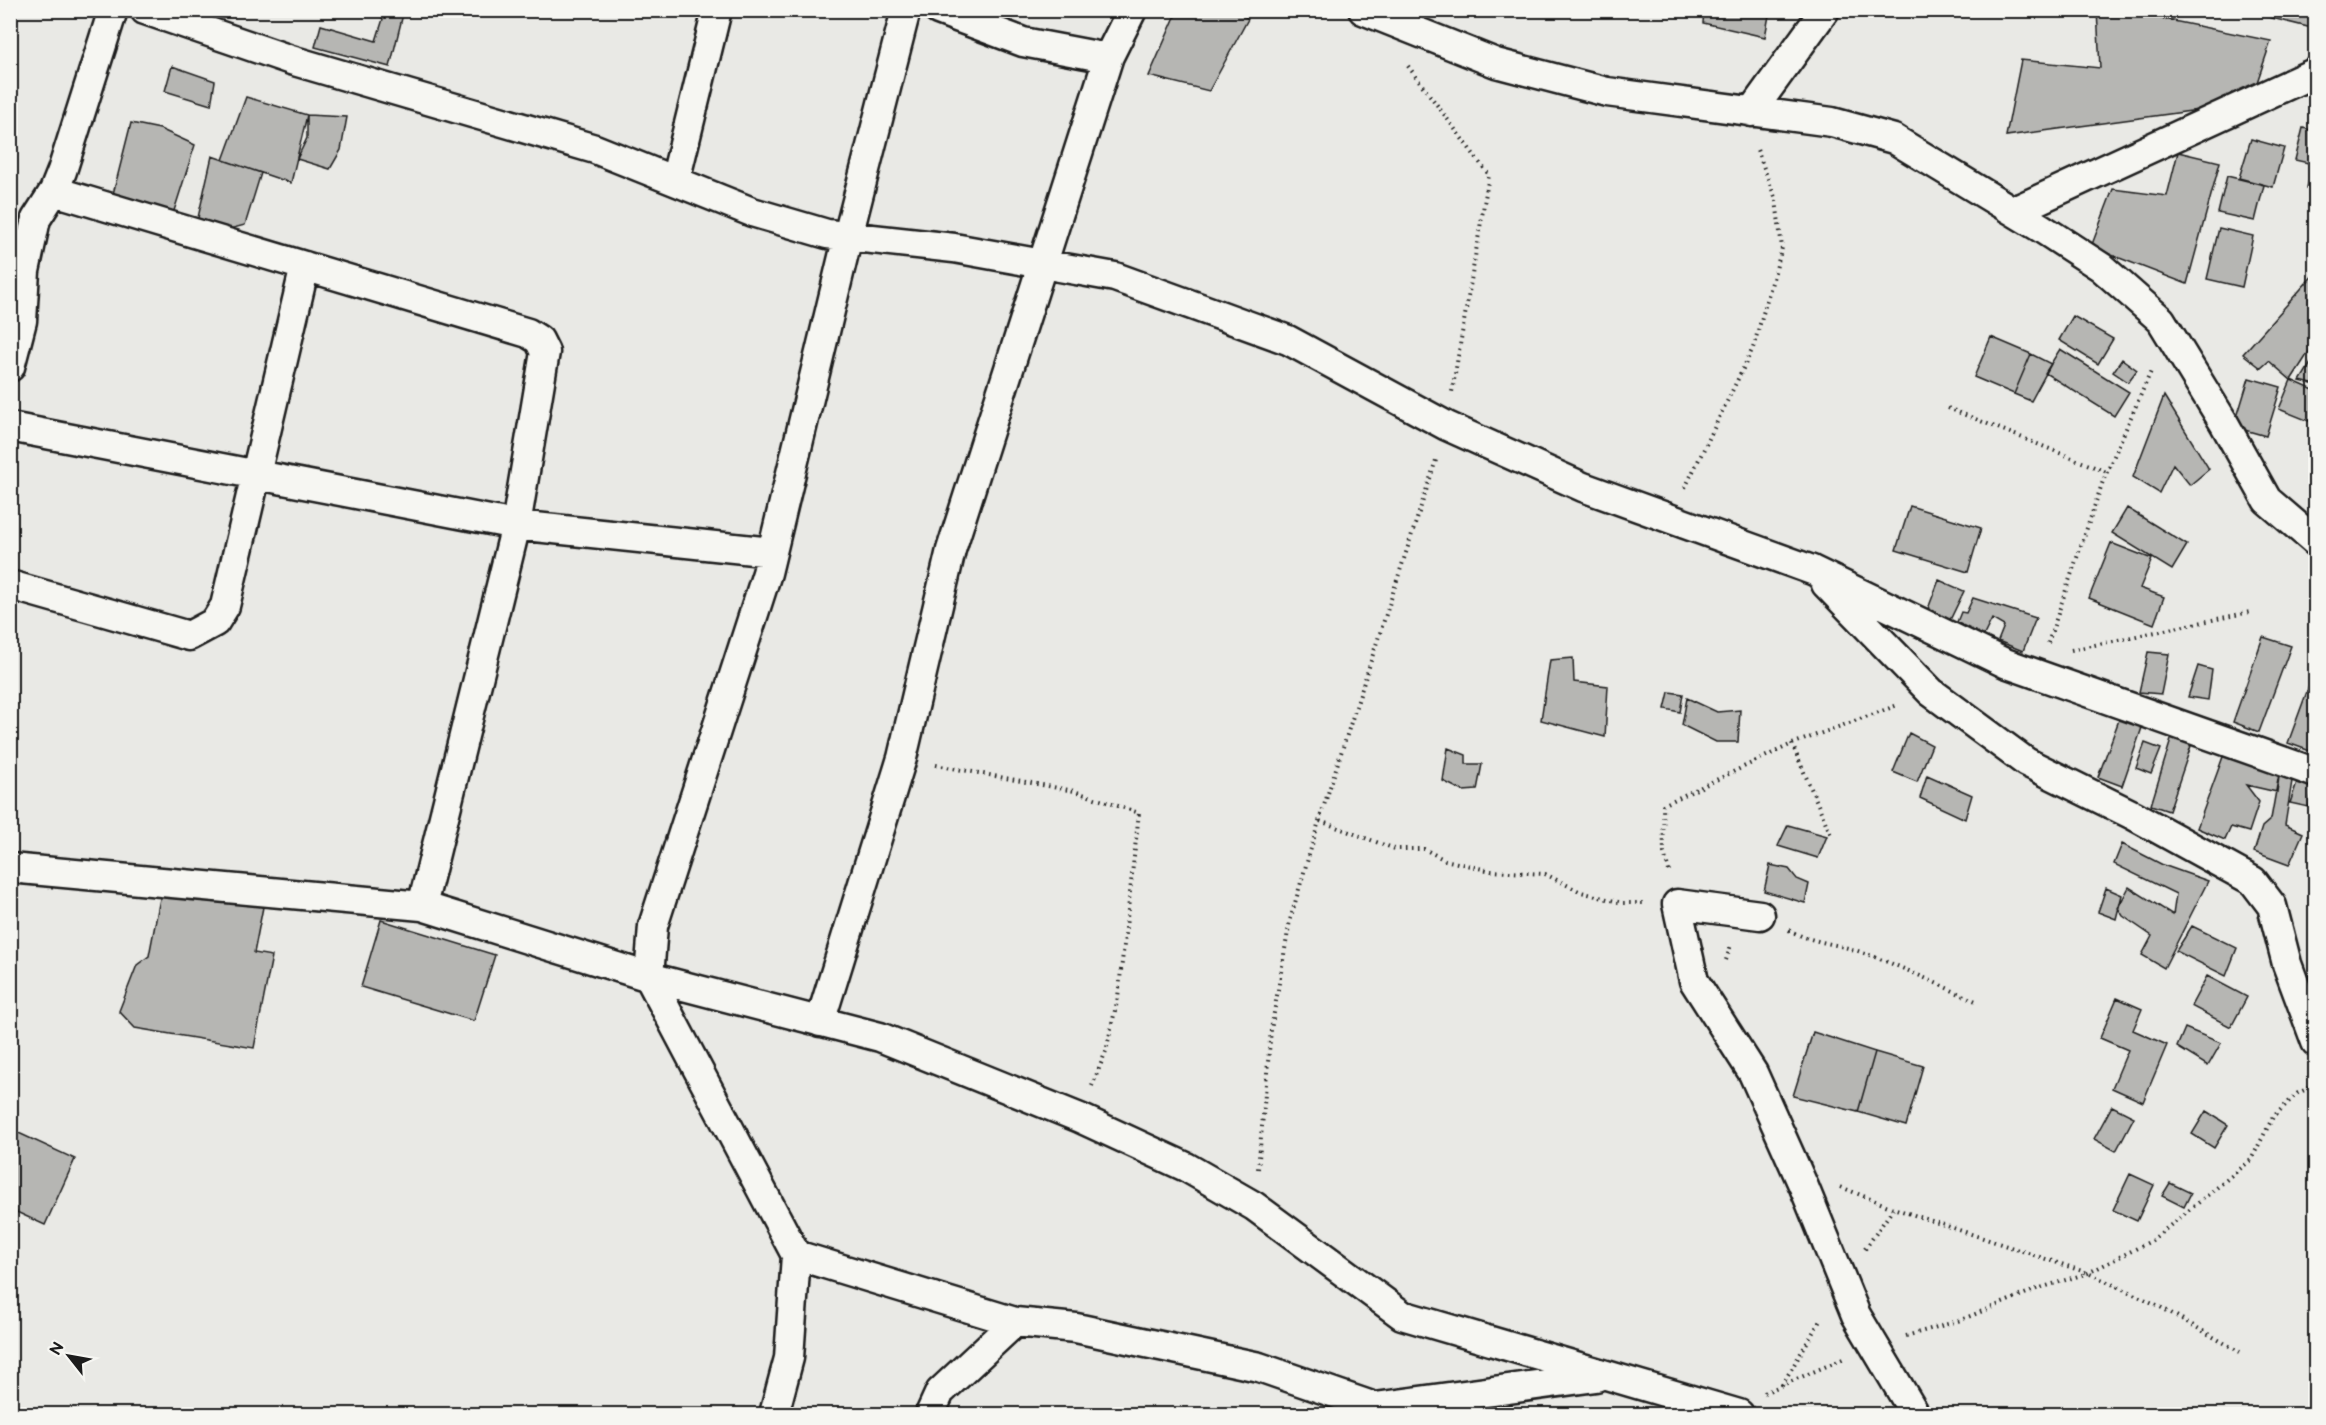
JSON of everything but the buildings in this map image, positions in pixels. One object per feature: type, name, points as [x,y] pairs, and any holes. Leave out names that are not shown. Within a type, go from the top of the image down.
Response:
[{"type":"street","points":[[10,367],[22,321],[25,271],[36,219],[54,191],[63,171],[113,10]]},
{"type":"street","points":[[145,10],[291,60],[595,149],[752,212],[827,234],[954,248],[1115,277],[1288,340],[1447,426],[1583,487],[1812,570],[2005,663],[2041,665],[2316,773]]},
{"type":"street","points":[[675,181],[717,10]]},
{"type":"street","points":[[774,1414],[789,1358],[796,1255],[649,977],[653,926],[772,552],[848,236],[906,10]]},
{"type":"street","points":[[938,10],[1023,42],[1097,56],[1109,56]]},
{"type":"street","points":[[820,1022],[902,758],[951,550],[1109,56],[1132,10]]},
{"type":"street","points":[[1363,10],[1496,63],[1607,92],[1832,122],[1894,139],[2101,267],[2161,320],[2224,423],[2267,500],[2316,542]]},
{"type":"street","points":[[1751,112],[1825,10]]},
{"type":"street","points":[[2014,212],[2316,72]]},
{"type":"street","points":[[54,191],[528,333],[539,340],[545,352],[516,525],[422,906]]},
{"type":"street","points":[[10,585],[189,636],[215,622],[225,606],[305,266]]},
{"type":"street","points":[[10,427],[516,525],[772,552]]},
{"type":"street","points":[[1812,570],[1931,692],[2026,762],[2133,815],[2253,880],[2272,906],[2287,964],[2316,1042]]},
{"type":"street","points":[[10,868],[422,906],[649,977],[880,1037],[1080,1118],[1186,1167],[1254,1206],[1402,1315],[1732,1412]]},
{"type":"street","points":[[1760,915],[1677,903],[1694,981],[1753,1073],[1796,1169],[1856,1315],[1916,1414]]},
{"type":"street","points":[[796,1255],[1015,1322],[1076,1328],[1259,1367],[1375,1411],[1607,1376]]},
{"type":"street","points":[[930,1414],[940,1392],[1015,1322]]},
{"type":"path","points":[[1254,1206],[1271,1030],[1290,920],[1319,821],[1447,426],[1489,175],[1404,60]]},
{"type":"path","points":[[1671,518],[1753,348],[1782,248],[1776,200],[1757,149],[1751,112]]},
{"type":"path","points":[[2041,665],[2107,472],[2168,332]]},
{"type":"path","points":[[1948,408],[2107,472]]},
{"type":"path","points":[[2041,665],[2250,612]]},
{"type":"path","points":[[1319,821],[1395,849],[1424,849],[1445,860],[1491,871],[1545,874],[1581,892],[1622,903],[1677,903],[1664,853],[1663,805],[1792,744],[1831,835]]},
{"type":"path","points":[[902,758],[1074,791],[1139,813],[1119,997],[1107,1051],[1080,1118]]},
{"type":"path","points":[[1711,1008],[1733,938],[1762,913],[1803,938],[1853,950],[1909,971],[1978,1002]]},
{"type":"path","points":[[1732,1412],[1782,1385],[1874,1346],[1958,1321],[2037,1289],[2088,1273],[2151,1242],[2251,1160],[2273,1118],[2298,1093],[2316,1085]]},
{"type":"path","points":[[1796,1169],[1893,1209],[2088,1273],[2155,1304],[2240,1352]]},
{"type":"path","points":[[1782,1385],[1842,1282],[1893,1209]]}]
